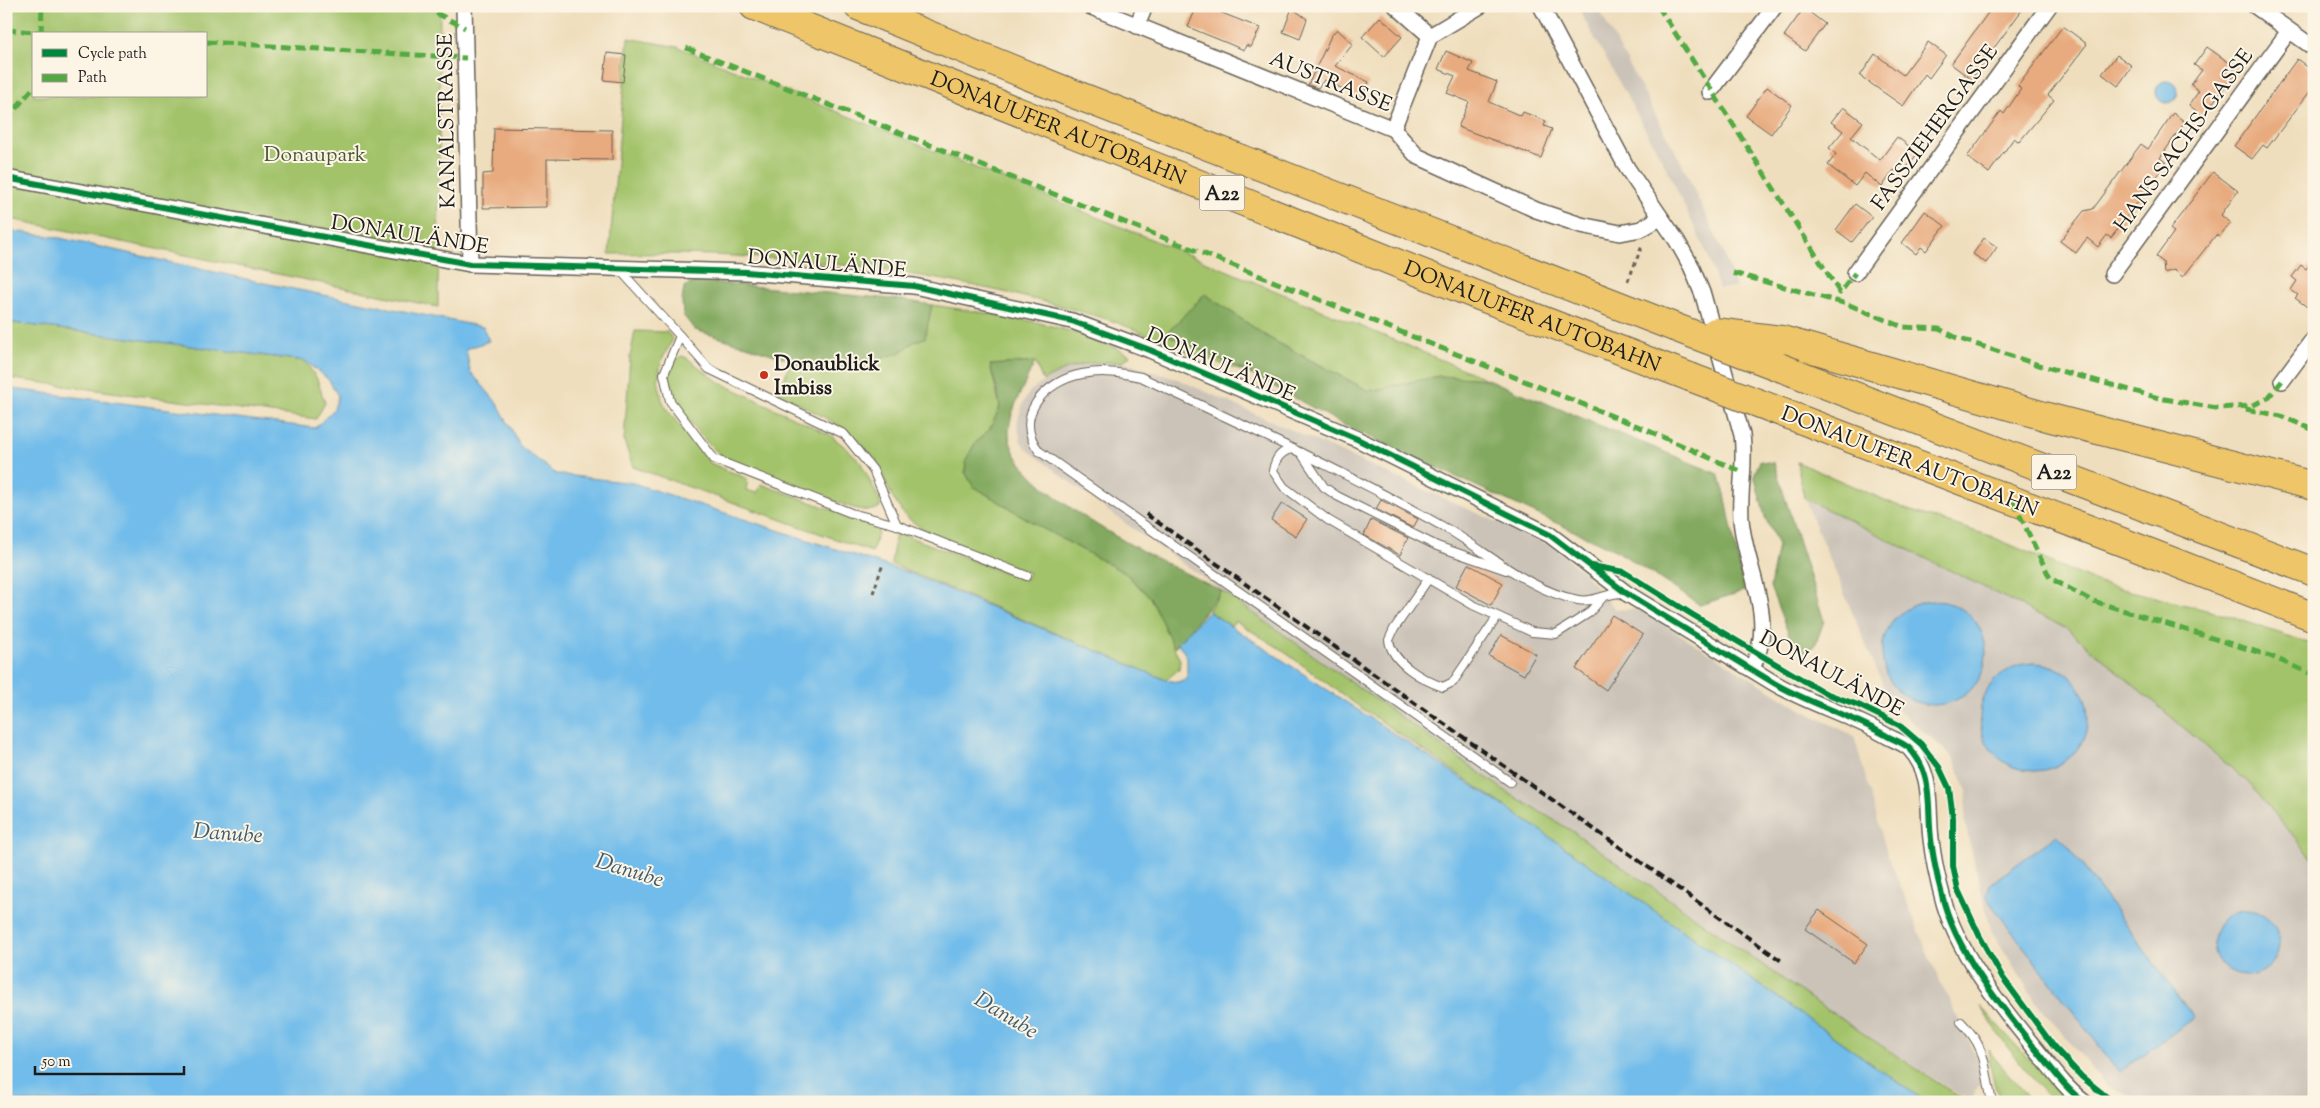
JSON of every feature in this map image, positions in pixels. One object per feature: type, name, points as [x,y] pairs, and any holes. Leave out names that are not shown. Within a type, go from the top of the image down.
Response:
[{"type":"highway","name":"DONAUUFER AUTOBAHN","points":[[754,6],[1464,290],[2314,617]]},
{"type":"highway","name":"DONAUUFER AUTOBAHN","points":[[858,6],[1056,87],[1674,327],[2314,572]]},
{"type":"highway","points":[[1674,327],[1782,340],[2051,418],[2314,486]]},
{"type":"street","name":"KANALSTRASSE","points":[[464,6],[470,264]]},
{"type":"street","name":"AUSTRASSE","points":[[1089,6],[1393,129],[1417,156],[1536,210],[1581,225],[1620,233],[1641,229],[1660,218]]},
{"type":"street","points":[[1138,26],[1145,6]]},
{"type":"street","points":[[1396,6],[1430,36]]},
{"type":"street","points":[[1393,129],[1430,36],[1480,6]]},
{"type":"street","points":[[1541,6],[1627,168],[1691,266],[1703,295],[1742,436],[1744,453],[1740,493],[1741,522],[1760,601],[1762,624],[1762,643],[1752,668]]},
{"type":"street","points":[[1710,92],[1775,6]]},
{"type":"street","name":"FASSZIEHERGASSE","points":[[1855,273],[2049,6]]},
{"type":"street","points":[[2255,6],[2314,48]]},
{"type":"street","name":"HANS SACHS-GASSE","points":[[2112,274],[2289,31]]},
{"type":"street","name":"DONAULÄNDE","points":[[6,178],[470,264],[619,270],[746,272],[914,286],[1072,321],[1150,350],[1357,439],[1550,535],[1626,593],[1796,696],[1863,722],[1908,747],[1918,759],[1930,796],[1931,839],[1942,897],[1953,924],[1984,982],[2007,1015],[2064,1082],[2084,1102]]},
{"type":"street","points":[[2282,381],[2314,338]]},
{"type":"lane","points":[[619,270],[709,369],[844,434],[872,470],[897,525]]},
{"type":"lane","points":[[680,336],[664,374],[670,401],[714,459],[851,513],[897,525],[1027,576]]},
{"type":"lane","points":[[1510,782],[1039,451],[1031,441],[1028,432],[1028,420],[1032,409],[1049,389],[1064,380],[1080,374],[1114,372],[1141,377],[1298,451],[1449,530],[1519,574],[1556,594],[1590,601],[1613,593],[1626,593]]},
{"type":"lane","points":[[1298,451],[1282,453],[1274,464],[1273,472],[1284,487],[1328,520],[1497,617],[1532,632],[1556,634],[1589,613],[1604,596]]},
{"type":"lane","points":[[1298,451],[1324,487],[1337,496],[1437,546],[1519,574]]},
{"type":"lane","points":[[1429,578],[1389,640],[1394,655],[1432,684],[1443,687],[1453,682],[1497,617]]},
{"type":"lane","points":[[1960,1022],[1974,1035],[1980,1048],[1985,1061],[1992,1102]]},
{"type":"path","points":[[1628,281],[1642,246]]},
{"type":"path","points":[[872,593],[883,564]]},
{"type":"shaded area","points":[[1577,6],[1597,6],[1680,160],[1723,252],[1736,287],[1719,289],[1708,256],[1666,167]]},
{"type":"shaded area","points":[[1101,361],[1122,362],[1177,379],[1555,548],[1583,572],[1616,610],[1632,609],[1644,612],[1804,711],[1854,736],[1887,853],[1935,971],[1980,1064],[1982,1078],[1970,1102],[1814,1001],[1572,831],[1507,792],[1108,511],[1028,450],[1021,442],[1017,423],[1023,403],[1030,391],[1059,371],[1074,365]]},
{"type":"shaded area","points":[[1804,498],[2066,628],[2248,782],[2314,860],[2314,1102],[2145,1102],[2106,1085],[2036,1002],[1991,930],[1965,824],[1967,791],[1953,757],[1891,704]]},
{"type":"green space","name":"Donaupark","points":[[6,6],[440,6],[438,307],[6,218]]},
{"type":"green space","points":[[628,38],[678,47],[1168,246],[1487,379],[1439,376],[1369,391],[1269,338],[1205,294],[1167,334],[1255,376],[1183,350],[1112,321],[1043,301],[982,287],[859,267],[797,260],[672,254],[609,254]]},
{"type":"green space","points":[[697,281],[903,300],[932,305],[925,338],[915,341],[901,352],[859,366],[828,369],[791,360],[695,330],[683,315],[682,301],[684,287]]},
{"type":"green space","points":[[1205,294],[1269,338],[1369,391],[1439,376],[1487,379],[1718,474],[1725,494],[1744,591],[1700,605],[1617,551],[1344,425],[1255,376],[1166,334]]},
{"type":"green space","points":[[932,305],[1010,317],[1058,328],[1082,335],[1131,355],[1122,362],[1101,362],[1081,365],[1062,371],[1043,381],[1035,362],[990,365],[1000,407],[990,429],[975,443],[966,460],[965,472],[973,486],[1042,528],[1125,573],[1150,597],[1180,660],[1179,669],[1166,680],[891,564],[896,532],[1025,580],[1029,573],[952,544],[910,520],[903,514],[876,463],[862,444],[840,427],[779,393],[791,360],[829,369],[859,366],[901,352],[915,341],[925,338]]},
{"type":"green space","points":[[6,322],[305,361],[317,379],[325,403],[316,419],[6,378]]},
{"type":"green space","points":[[635,331],[667,332],[673,339],[662,359],[658,379],[662,400],[668,411],[710,463],[748,479],[746,490],[757,493],[761,484],[880,527],[872,552],[633,467],[624,441],[630,357]]},
{"type":"green space","points":[[682,356],[719,382],[830,435],[850,451],[861,463],[880,501],[880,507],[868,511],[847,506],[723,457],[694,428],[676,400],[669,374],[675,360]]},
{"type":"green space","points":[[1035,362],[1019,397],[1010,424],[1009,433],[1016,456],[1036,480],[1064,503],[1098,526],[1169,565],[1222,591],[1174,648],[1150,597],[1125,573],[1042,528],[973,486],[965,472],[966,460],[975,443],[990,429],[1000,407],[990,365]]},
{"type":"green space","points":[[1760,461],[1774,463],[1824,621],[1815,646],[1805,653],[1789,635],[1770,587],[1778,545],[1765,517],[1754,475]]},
{"type":"green space","points":[[1797,462],[1908,510],[1990,536],[2099,583],[2226,615],[2314,645],[2314,860],[2248,782],[2066,628],[1804,498]]},
{"type":"green space","points":[[1222,591],[1507,792],[1572,831],[1814,1001],[1967,1102],[1926,1102],[1537,828],[1354,703],[1279,648],[1235,621],[1231,626],[1208,611]]},
{"type":"green space","points":[[1980,1006],[2068,1102],[2054,1102],[2043,1091],[2014,1056]]},
{"type":"green space","points":[[1988,1050],[2032,1102],[2010,1103],[2002,1099],[1995,1087]]},
{"type":"water","points":[[2167,81],[2175,84],[2178,92],[2175,100],[2167,103],[2159,100],[2156,92],[2159,84]]},
{"type":"water","name":"Danube","points":[[6,230],[55,237],[269,284],[483,327],[489,341],[466,349],[470,371],[498,404],[520,446],[556,474],[633,483],[909,573],[1166,680],[1178,682],[1187,678],[1187,657],[1178,643],[1208,611],[1537,828],[1926,1102],[6,1102],[6,388],[315,428],[334,409],[338,396],[329,380],[305,361],[6,322]]},
{"type":"water","points":[[1934,601],[1954,605],[1963,609],[1971,616],[1978,624],[1982,633],[1986,653],[1982,673],[1978,682],[1971,690],[1963,697],[1954,701],[1934,705],[1914,701],[1905,697],[1897,690],[1890,682],[1886,673],[1882,653],[1886,633],[1890,624],[1897,616],[1905,609],[1914,605]]},
{"type":"water","points":[[2034,663],[2055,667],[2072,679],[2084,696],[2088,717],[2084,738],[2072,755],[2055,767],[2034,771],[2013,767],[1996,755],[1984,738],[1980,717],[1984,696],[1996,679],[2013,667]]},
{"type":"water","points":[[2057,835],[2066,843],[2194,1018],[2119,1072],[1988,900],[1987,894],[1990,884]]},
{"type":"water","points":[[2246,910],[2259,912],[2274,925],[2277,930],[2279,943],[2277,956],[2264,971],[2259,974],[2246,976],[2233,974],[2218,961],[2215,956],[2213,943],[2215,930],[2228,915],[2233,912]]},
{"type":"building","points":[[1197,6],[1204,6],[1260,28],[1251,47],[1246,45],[1244,50],[1188,27]]},
{"type":"building","points":[[1993,6],[2025,6],[1971,79],[1951,64]]},
{"type":"building","points":[[1292,8],[1307,19],[1300,39],[1283,32]]},
{"type":"building","points":[[1804,8],[1825,24],[1805,51],[1784,36]]},
{"type":"building","points":[[1380,17],[1402,37],[1384,57],[1362,37]]},
{"type":"building","points":[[2063,26],[2087,44],[2048,95],[2054,100],[2019,142],[2014,138],[1989,173],[1967,157],[2001,111],[2004,114],[2021,89],[2018,86]]},
{"type":"building","points":[[1337,29],[1353,44],[1335,66],[1369,82],[1362,98],[1324,80],[1318,88],[1308,85],[1331,36]]},
{"type":"building","points":[[1928,42],[1946,55],[1929,78],[1925,74],[1903,106],[1860,76],[1875,54],[1903,75]]},
{"type":"building","points":[[2207,47],[2238,69],[2203,116],[2189,105],[2199,91],[2191,85],[2202,70],[2194,65]]},
{"type":"building","points":[[1446,51],[1473,63],[1469,71],[1497,82],[1489,102],[1521,116],[1523,112],[1546,121],[1544,126],[1552,129],[1541,158],[1458,127],[1469,102],[1447,93],[1455,76],[1438,69]]},
{"type":"building","points":[[607,53],[626,55],[623,82],[604,80]]},
{"type":"building","points":[[2117,55],[2132,66],[2118,86],[2102,74]]},
{"type":"building","points":[[2297,59],[2314,72],[2314,86],[2267,148],[2263,145],[2252,159],[2234,146]]},
{"type":"building","points":[[1767,87],[1792,105],[1771,134],[1746,116]]},
{"type":"building","points":[[1843,107],[1863,122],[1851,137],[1880,160],[1897,137],[1918,153],[1901,175],[1894,170],[1882,187],[1865,173],[1855,186],[1828,165],[1836,154],[1829,148],[1843,131],[1831,122]]},
{"type":"building","points":[[2173,113],[2185,122],[2160,158],[2167,163],[2111,238],[2107,235],[2098,247],[2087,238],[2076,253],[2060,241],[2084,211],[2093,209],[2141,144],[2148,149]]},
{"type":"building","points":[[494,128],[612,130],[612,160],[547,159],[547,207],[483,208],[483,174],[493,173]]},
{"type":"building","points":[[2213,172],[2238,191],[2221,215],[2230,223],[2219,237],[2216,235],[2183,277],[2174,270],[2164,273],[2163,262],[2156,257],[2174,232],[2170,229]]},
{"type":"building","points":[[1855,204],[1872,217],[1852,242],[1836,230]]},
{"type":"building","points":[[1925,211],[1945,226],[1926,251],[1921,247],[1916,254],[1902,243]]},
{"type":"building","points":[[1984,238],[1997,247],[1986,263],[1973,254]]},
{"type":"building","points":[[2314,258],[2314,312],[2295,298],[2298,295],[2291,290],[2297,281],[2292,277],[2301,265],[2306,269]]},
{"type":"building","points":[[1381,500],[1418,519],[1413,528],[1376,509]]},
{"type":"building","points":[[1282,503],[1307,519],[1296,536],[1271,520]]},
{"type":"building","points":[[1371,520],[1408,538],[1400,555],[1364,535]]},
{"type":"building","points":[[1468,564],[1503,583],[1491,605],[1456,586]]},
{"type":"building","points":[[1612,615],[1643,635],[1606,690],[1576,669]]},
{"type":"building","points":[[1501,635],[1536,654],[1524,675],[1489,656]]},
{"type":"building","points":[[1819,910],[1868,944],[1854,963],[1805,929]]},
{"type":"railway","points":[[1146,514],[1783,962]]},
{"type":"marked path","points":[[41,32],[42,6]]},
{"type":"marked path","points":[[423,6],[465,28]]},
{"type":"marked path","points":[[1658,6],[1840,293],[1855,273]]},
{"type":"marked path","points":[[6,30],[36,32]]},
{"type":"marked path","points":[[208,42],[466,58]]},
{"type":"marked path","points":[[686,48],[1640,427],[1742,472]]},
{"type":"marked path","points":[[6,120],[32,89]]},
{"type":"marked path","points":[[1733,273],[1847,304],[1903,327],[1939,329],[1957,338],[2039,365],[2159,398],[2216,408],[2251,406],[2268,398],[2282,381]]},
{"type":"marked path","points":[[2246,409],[2281,416],[2314,430]]},
{"type":"marked path","points":[[2013,501],[2050,578],[2090,600],[2270,656],[2314,675]]},
{"type":"cycle path","points":[[6,178],[470,264],[746,272],[914,286],[1072,321],[1150,350],[1357,439],[1550,535],[1626,593],[1774,683],[1890,737],[1910,749],[1918,759],[1926,780],[1935,867],[1948,916],[1957,937],[1995,998],[2060,1079],[2084,1102]]},
{"type":"cycle path","points":[[1592,566],[1624,572],[1825,693],[1858,705],[1899,725],[1921,744],[1939,767],[1949,788],[1953,818],[1953,866],[1958,890],[1980,937],[2003,978],[2054,1047],[2082,1077],[2113,1102]]},
{"type":"place","name":"Donaublick Imbiss","points":[[764,375]]}]
